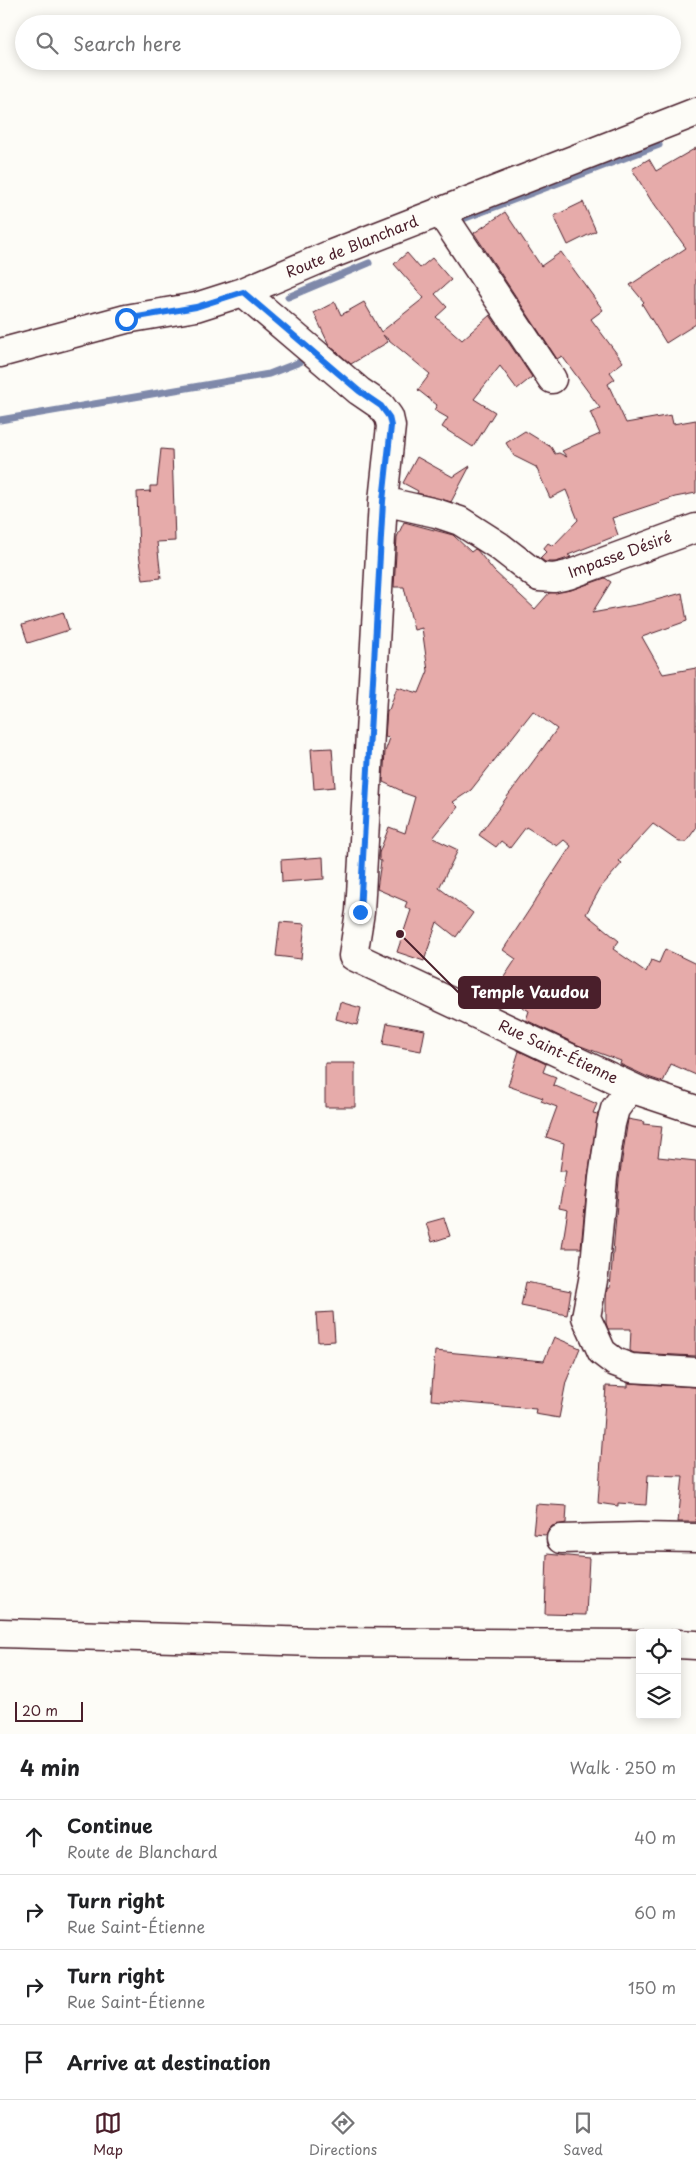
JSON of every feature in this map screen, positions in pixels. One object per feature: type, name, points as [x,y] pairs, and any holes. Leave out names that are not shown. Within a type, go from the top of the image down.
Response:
[{"type":"street","name":"Route de Blanchard","points":[[0,353],[126,319],[196,307],[243,292],[440,211],[696,112]]},
{"type":"street","points":[[440,211],[552,379]]},
{"type":"street","name":"Rue Saint-Étienne","points":[[243,292],[359,391],[381,406],[389,417],[391,426],[383,501],[360,912],[353,956],[631,1087],[696,1110]]},
{"type":"street","name":"Impasse Désiré","points":[[383,501],[436,513],[460,521],[500,546],[539,577],[568,575],[696,528]]},
{"type":"street","points":[[631,1087],[615,1109],[611,1124],[603,1178],[594,1275],[586,1317],[602,1352],[615,1362],[631,1368],[696,1372]]},
{"type":"street","points":[[561,1539],[696,1538]]},
{"type":"street","points":[[0,1633],[317,1642],[636,1644]]},
{"type":"street","points":[[681,1644],[696,1644]]},
{"type":"building","points":[[696,148],[696,324],[666,343],[642,304],[644,302],[630,285],[686,248],[652,202],[632,169],[649,159],[656,171]]},
{"type":"building","points":[[583,202],[596,231],[568,245],[554,216]]},
{"type":"building","points":[[505,212],[541,266],[561,252],[603,310],[591,319],[623,362],[610,372],[615,379],[608,384],[626,423],[671,415],[673,424],[696,420],[696,493],[675,497],[612,518],[618,535],[568,555],[571,557],[556,562],[545,562],[540,558],[546,552],[543,549],[548,543],[553,546],[578,520],[566,490],[550,498],[536,467],[514,456],[506,443],[525,431],[551,447],[555,454],[559,453],[567,457],[562,451],[600,434],[590,412],[600,408],[562,356],[557,359],[474,233]]},
{"type":"building","points":[[407,253],[420,268],[432,258],[451,280],[435,294],[447,307],[436,317],[462,340],[490,315],[532,377],[517,389],[500,366],[474,399],[495,412],[473,447],[442,427],[448,418],[434,410],[437,405],[418,390],[430,374],[383,335],[388,342],[351,364],[329,345],[314,313],[335,302],[341,315],[364,302],[381,332],[424,298],[394,264]]},
{"type":"building","points":[[161,449],[172,450],[175,541],[157,542],[161,578],[143,580],[139,553],[137,492],[150,491],[150,486],[157,486]]},
{"type":"building","points":[[417,457],[453,477],[470,466],[451,502],[417,493],[418,491],[403,483]]},
{"type":"building","points":[[404,522],[453,535],[471,552],[475,549],[477,550],[494,571],[535,609],[549,593],[571,590],[605,578],[611,582],[592,613],[641,604],[682,593],[687,621],[642,637],[663,674],[696,668],[696,828],[686,842],[679,842],[653,824],[619,861],[622,863],[601,887],[586,914],[619,941],[613,949],[646,972],[651,960],[659,963],[665,949],[696,964],[696,1075],[671,1064],[663,1082],[648,1077],[620,1064],[621,1061],[578,1045],[526,1020],[529,1011],[496,989],[516,959],[503,950],[571,846],[564,840],[557,846],[526,827],[510,848],[501,841],[496,847],[479,835],[557,729],[533,711],[471,790],[453,802],[458,807],[433,838],[458,850],[439,888],[473,913],[456,937],[437,922],[424,961],[397,952],[411,910],[405,907],[407,902],[377,889],[381,861],[379,860],[379,853],[389,827],[405,833],[415,797],[383,782],[385,752],[390,738],[385,737],[387,710],[389,710],[397,687],[419,693],[428,671],[422,628],[414,630],[404,587],[394,587],[397,537]]},
{"type":"building","points":[[63,612],[69,630],[28,643],[22,625]]},
{"type":"building","points":[[332,748],[335,787],[314,789],[311,749]]},
{"type":"building","points":[[323,857],[324,879],[282,882],[281,860]]},
{"type":"building","points":[[280,922],[305,924],[301,959],[276,956]]},
{"type":"building","points":[[340,1002],[361,1008],[357,1025],[336,1019]]},
{"type":"building","points":[[387,1023],[425,1030],[421,1051],[383,1044]]},
{"type":"building","points":[[519,1051],[546,1064],[543,1072],[556,1077],[553,1085],[597,1104],[593,1113],[598,1114],[588,1176],[581,1248],[562,1248],[568,1210],[559,1208],[566,1171],[560,1171],[564,1143],[546,1137],[557,1107],[541,1101],[543,1098],[508,1086]]},
{"type":"building","points":[[325,1063],[355,1063],[355,1107],[325,1107]]},
{"type":"building","points":[[628,1119],[644,1122],[643,1124],[662,1126],[658,1157],[696,1161],[696,1356],[634,1353],[630,1351],[631,1329],[608,1329],[606,1323],[607,1288],[610,1288],[619,1180]]},
{"type":"building","points":[[444,1218],[450,1236],[432,1242],[426,1223]]},
{"type":"building","points":[[526,1282],[571,1291],[567,1315],[521,1306]]},
{"type":"building","points":[[333,1312],[335,1341],[318,1342],[316,1313]]},
{"type":"building","points":[[554,1337],[580,1348],[566,1382],[559,1418],[535,1414],[536,1409],[431,1400],[435,1351],[544,1361]]},
{"type":"building","points":[[628,1383],[696,1387],[696,1522],[678,1522],[683,1476],[648,1475],[646,1505],[618,1503],[618,1506],[598,1503],[606,1386],[628,1387]]},
{"type":"building","points":[[536,1504],[567,1506],[566,1523],[552,1526],[546,1535],[533,1534]]},
{"type":"building","points":[[547,1554],[589,1558],[586,1615],[545,1614]]},
{"type":"waterway","points":[[463,219],[659,145]]},
{"type":"waterway","points":[[288,297],[369,263]]},
{"type":"waterway","points":[[0,420],[269,374],[300,362]]},
{"type":"place","name":"Temple Vaudou","points":[[400,934]]},
{"type":"route","points":[[126,319],[196,307],[243,292],[359,391],[381,406],[389,417],[391,426],[383,501],[360,912]]}]
